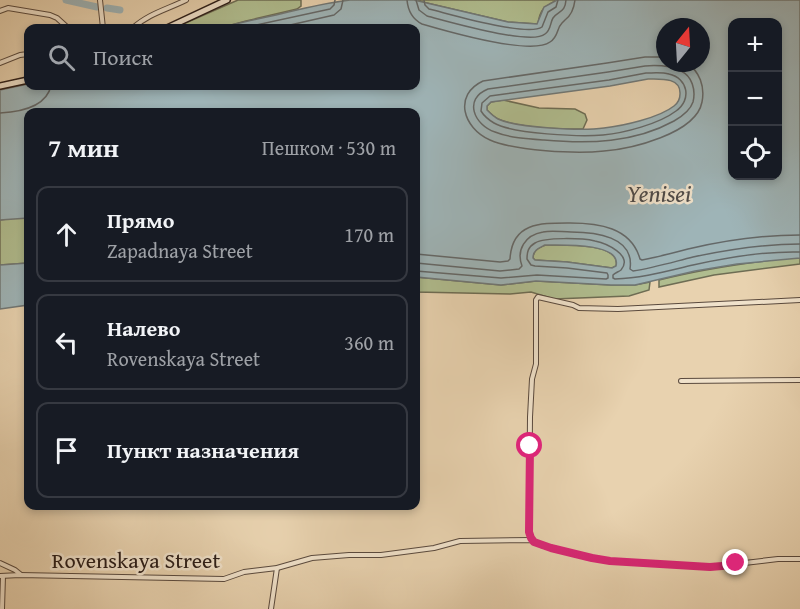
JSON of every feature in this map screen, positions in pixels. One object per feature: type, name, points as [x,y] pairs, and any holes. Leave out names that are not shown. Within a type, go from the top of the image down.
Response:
[{"type":"street","points":[[100,0],[103,24]]},
{"type":"street","points":[[176,24],[227,0]]},
{"type":"street","points":[[138,24],[155,13],[183,1]]},
{"type":"street","points":[[0,11],[8,8],[50,15],[64,24]]},
{"type":"street","points":[[0,63],[24,54]]},
{"type":"street","points":[[0,86],[24,81]]},
{"type":"street","points":[[532,540],[529,532],[530,417],[532,379],[536,364],[536,300],[538,298],[579,308],[618,309],[800,300]]},
{"type":"street","points":[[681,381],[800,380]]},
{"type":"street","name":"Rovenskaya Street","points":[[1,576],[224,579],[244,572],[277,568],[312,558],[387,554],[434,548],[460,541],[532,540],[541,545],[578,555],[610,561],[710,567],[778,559],[800,559]]},
{"type":"street","points":[[0,563],[20,575]]},
{"type":"street","points":[[272,609],[277,568]]},
{"type":"street","points":[[1,576],[2,609]]},
{"type":"green space","points":[[238,0],[301,0],[301,6],[297,9],[235,24],[183,24]]},
{"type":"green space","points":[[414,0],[557,0],[543,9],[538,24],[508,22]]},
{"type":"green space","points":[[503,100],[539,108],[575,109],[585,114],[587,120],[583,129],[540,127],[507,122],[487,110],[491,102]]},
{"type":"green space","points":[[24,217],[24,263],[0,265],[0,220]]},
{"type":"green space","points":[[545,245],[576,245],[600,249],[615,258],[616,266],[612,268],[535,260],[533,255],[535,251]]},
{"type":"green space","points":[[800,258],[800,264],[714,275],[659,287],[659,280],[675,276]]},
{"type":"green space","points":[[420,277],[501,285],[536,281],[611,285],[635,285],[650,282],[649,290],[629,296],[554,299],[531,292],[510,294],[420,292]]},
{"type":"water","name":"Yenisei","points":[[350,0],[414,0],[508,22],[537,24],[544,7],[557,0],[800,0],[800,258],[737,264],[635,285],[536,281],[501,285],[420,277],[420,108],[24,108],[24,218],[0,220],[0,90],[24,85],[24,90],[420,90],[420,24],[237,24],[303,8]],"holes":[[[648,79],[664,79],[677,84],[679,88],[680,96],[675,105],[650,118],[612,127],[566,129],[519,125],[498,119],[487,110],[491,102]],[[545,245],[588,246],[609,253],[615,258],[616,266],[612,268],[533,258],[534,253]]]},
{"type":"water","points":[[24,263],[24,306],[0,309],[0,265]]},
{"type":"waterway","points":[[66,0],[97,7]]},
{"type":"waterway","points":[[107,8],[120,10]]},
{"type":"route","points":[[530,446],[529,532],[534,542],[578,555],[610,561],[710,567],[736,563]]}]
